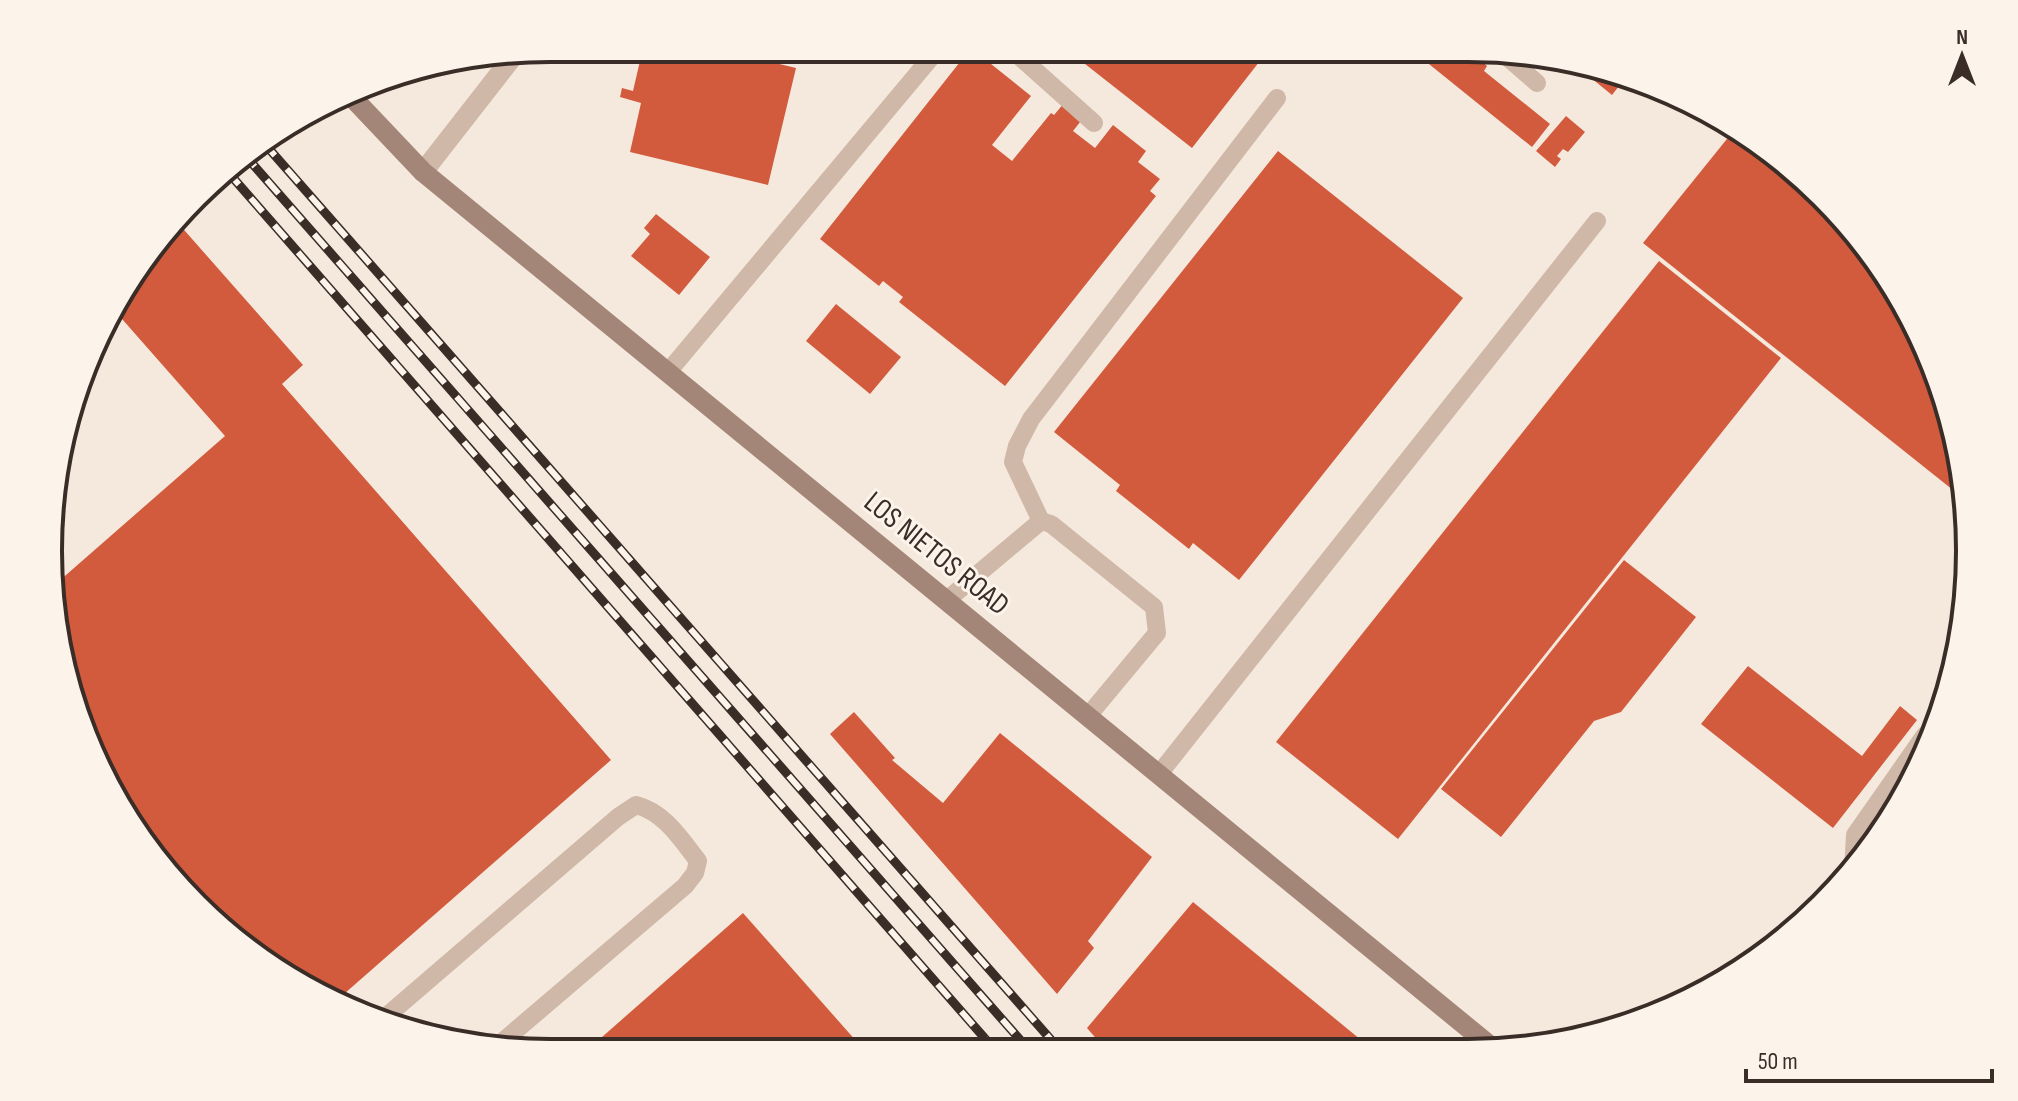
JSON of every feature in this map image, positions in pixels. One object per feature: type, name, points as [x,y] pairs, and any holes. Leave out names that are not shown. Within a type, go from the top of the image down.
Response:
[{"type":"main road","name":"LOS NIETOS ROAD","points":[[357,102],[423,172],[1477,1039]]},
{"type":"street","points":[[423,172],[507,64]]},
{"type":"lane","points":[[668,372],[927,62]]},
{"type":"lane","points":[[1032,62],[1094,123]]},
{"type":"lane","points":[[1516,65],[1537,83]]},
{"type":"lane","points":[[1088,716],[1157,633],[1154,607],[1051,524],[1041,521],[1013,462],[1017,446],[1031,419],[1277,98]]},
{"type":"lane","points":[[1159,774],[1597,221]]},
{"type":"lane","points":[[947,600],[1041,521]]},
{"type":"lane","points":[[1854,849],[1855,835],[1912,754]]},
{"type":"lane","points":[[391,1012],[618,817],[636,805],[652,809],[698,861],[695,873],[685,886],[508,1037]]},
{"type":"building","points":[[640,62],[771,62],[796,68],[768,185],[630,152],[641,103],[620,97],[622,88],[633,91]]},
{"type":"building","points":[[960,62],[988,62],[1031,96],[992,145],[1012,161],[1051,113],[1054,115],[1065,102],[1084,117],[1073,131],[1095,148],[1113,125],[1146,151],[1138,162],[1160,179],[1150,191],[1156,196],[1005,386],[899,302],[903,297],[883,281],[879,286],[820,239]]},
{"type":"building","points":[[1083,62],[1259,62],[1192,148]]},
{"type":"building","points":[[1426,62],[1483,62],[1487,66],[1484,71],[1550,124],[1532,147]]},
{"type":"building","points":[[1592,78],[1619,86],[1612,95]]},
{"type":"building","points":[[1566,116],[1585,132],[1568,152],[1563,149],[1557,156],[1561,159],[1555,167],[1536,151]]},
{"type":"building","points":[[1728,137],[1765,163],[1835,228],[1891,306],[1930,393],[1947,455],[1952,489],[1643,243]]},
{"type":"building","points":[[1278,151],[1463,298],[1239,580],[1193,543],[1189,549],[1116,491],[1120,485],[1054,432]]},
{"type":"building","points":[[656,214],[710,257],[679,295],[631,256],[650,234],[644,228]]},
{"type":"building","points":[[183,228],[303,365],[282,384],[611,760],[345,994],[279,957],[228,918],[163,848],[112,767],[88,708],[71,646],[63,578],[225,436],[121,318],[144,279]]},
{"type":"building","points":[[1659,261],[1781,358],[1398,839],[1276,742]]},
{"type":"building","points":[[836,304],[901,357],[870,394],[806,341]]},
{"type":"building","points":[[1624,560],[1696,617],[1621,712],[1594,721],[1501,837],[1441,789]]},
{"type":"building","points":[[1748,666],[1862,756],[1900,706],[1917,720],[1833,828],[1701,724]]},
{"type":"building","points":[[854,712],[895,758],[892,760],[943,803],[1000,733],[1152,857],[1088,941],[1094,948],[1057,994],[830,734]]},
{"type":"building","points":[[1193,902],[1360,1039],[1096,1039],[1087,1028]]},
{"type":"building","points":[[743,913],[854,1039],[600,1039]]},
{"type":"railway","points":[[270,150],[1050,1039]]},
{"type":"railway","points":[[252,164],[1019,1039]]},
{"type":"railway","points":[[234,179],[985,1039]]}]
